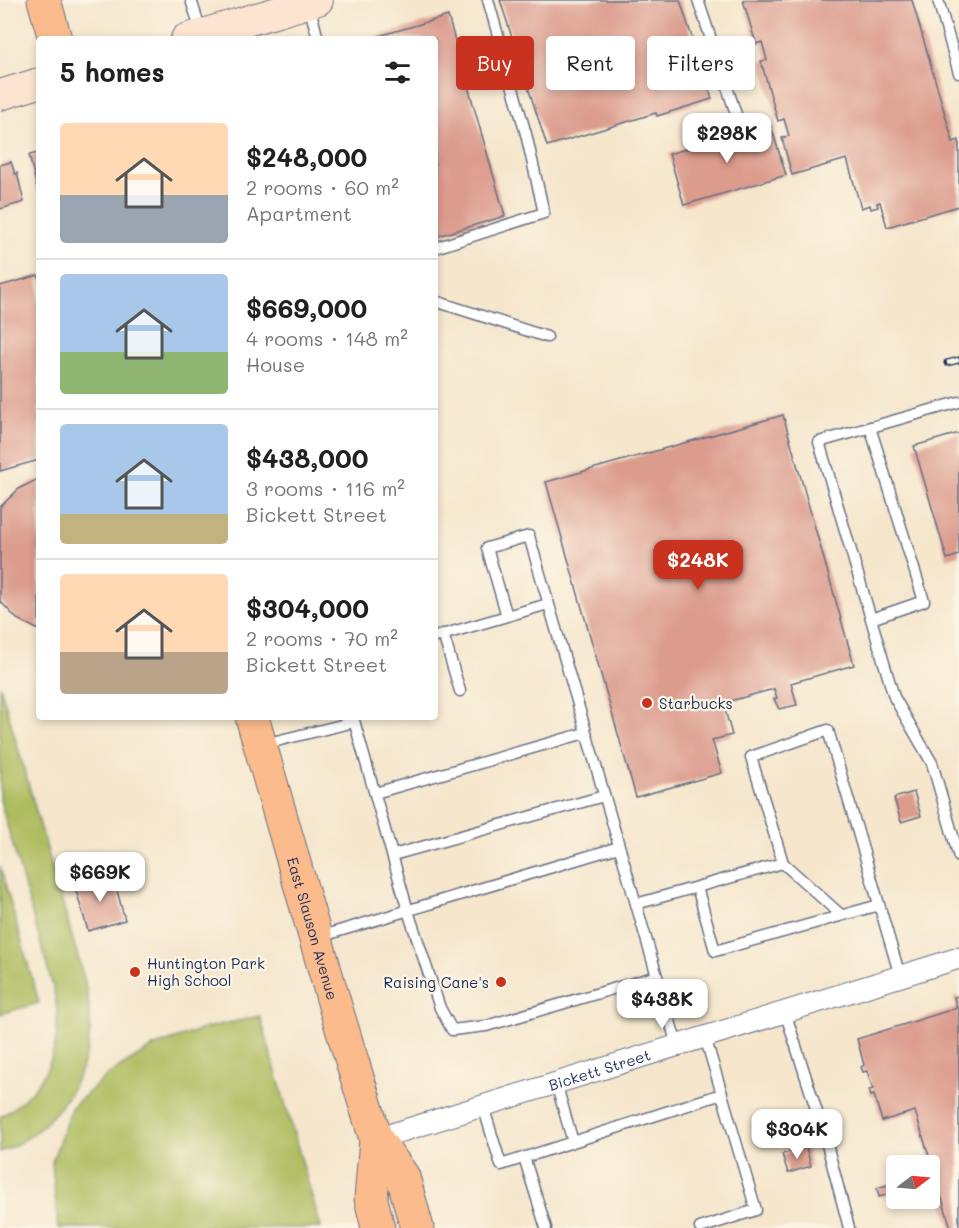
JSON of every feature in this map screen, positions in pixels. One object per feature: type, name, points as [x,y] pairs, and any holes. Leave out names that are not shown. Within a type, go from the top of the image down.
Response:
[{"type":"main road","points":[[44,0],[54,36]]},
{"type":"main road","points":[[197,36],[262,12],[313,1]]},
{"type":"main road","points":[[0,95],[36,84]]},
{"type":"main road","name":"East Slauson Avenue","points":[[256,731],[315,938],[376,1139],[403,1177],[417,1228]]},
{"type":"main road","name":"East Slauson Avenue","points":[[376,1139],[371,1199],[378,1228]]},
{"type":"street","name":"Bickett Street","points":[[376,1139],[959,958]]},
{"type":"lane","points":[[191,0],[194,36]]},
{"type":"lane","points":[[438,247],[544,213],[526,134],[488,0]]},
{"type":"lane","points":[[698,0],[737,117]]},
{"type":"lane","points":[[938,0],[959,73]]},
{"type":"lane","points":[[313,1],[318,36]]},
{"type":"lane","points":[[438,303],[547,337]]},
{"type":"lane","points":[[959,402],[819,442],[894,697],[932,763],[959,857]]},
{"type":"lane","points":[[870,427],[924,601],[871,619]]},
{"type":"lane","points":[[507,616],[487,548],[529,536],[677,1045]]},
{"type":"lane","points":[[460,692],[439,635],[548,604]]},
{"type":"lane","points":[[256,731],[346,720]]},
{"type":"lane","points":[[354,720],[408,911],[440,1008],[452,1030],[486,1026],[657,976]]},
{"type":"lane","points":[[841,915],[783,863],[751,757],[828,730],[900,976]]},
{"type":"lane","points":[[375,793],[585,733]]},
{"type":"lane","points":[[393,855],[604,796]]},
{"type":"lane","points":[[315,938],[620,847]]},
{"type":"lane","points":[[636,904],[783,863]]},
{"type":"lane","points":[[697,887],[716,951],[879,905]]},
{"type":"lane","points":[[785,1012],[825,1137],[849,1228]]},
{"type":"lane","points":[[700,1228],[756,1210],[705,1037]]},
{"type":"lane","points":[[556,1083],[573,1142]]},
{"type":"lane","points":[[483,1106],[501,1165],[722,1094]]},
{"type":"lane","points":[[524,1157],[546,1228]]},
{"type":"green space","points":[[0,685],[85,982],[90,1032],[80,1070],[62,1105],[34,1133],[0,1152],[0,1117],[30,1093],[41,1079],[54,1047],[57,1011],[54,991],[0,800]]},
{"type":"green space","points":[[0,866],[39,1003],[0,1014]]},
{"type":"green space","points":[[260,1016],[321,1228],[58,1228],[52,1162],[71,1108],[109,1074],[153,1047],[206,1028]]},
{"type":"building","points":[[500,0],[680,0],[692,36],[647,36],[647,90],[709,90],[712,99],[657,116],[656,113],[547,146],[529,90],[534,90],[534,36],[512,36]]},
{"type":"building","points":[[743,0],[912,0],[953,142],[959,140],[959,206],[887,227],[880,202],[877,203],[878,207],[871,209],[870,205],[861,208],[847,159],[792,175],[782,138],[789,136],[784,119],[778,121],[761,61],[767,60],[762,42],[756,44]]},
{"type":"building","points":[[448,16],[456,44],[456,90],[469,90],[505,216],[438,236],[438,36],[379,36]]},
{"type":"building","points":[[770,123],[786,175],[684,205],[669,154]]},
{"type":"building","points":[[36,153],[36,184],[29,155]]},
{"type":"building","points":[[11,162],[15,174],[17,173],[24,202],[0,209],[0,165]]},
{"type":"building","points":[[36,276],[36,461],[0,471],[0,286]]},
{"type":"building","points":[[783,415],[854,665],[791,683],[797,705],[779,709],[774,699],[777,698],[774,689],[723,703],[732,735],[712,740],[722,773],[636,797],[546,482]]},
{"type":"building","points":[[959,433],[959,555],[947,559],[914,446]]},
{"type":"building","points":[[36,480],[36,628],[17,619],[0,601],[0,507],[20,488]]},
{"type":"building","points":[[914,792],[921,816],[901,822],[894,798]]},
{"type":"building","points":[[113,876],[125,920],[88,931],[75,887]]},
{"type":"building","points":[[959,996],[959,1228],[951,1228],[940,1192],[940,1155],[929,1155],[915,1111],[882,1121],[874,1095],[871,1096],[869,1090],[873,1089],[867,1071],[863,1072],[861,1067],[864,1065],[857,1039],[957,1008],[954,997]]},
{"type":"building","points":[[806,1147],[811,1166],[788,1173],[782,1154]]},
{"type":"building","points":[[886,1185],[886,1195],[879,1197],[877,1188]]},
{"type":"railway","points":[[947,363],[959,360]]},
{"type":"place","name":"Starbucks","points":[[647,703]]},
{"type":"place","name":"Huntington Park High School","points":[[135,972]]},
{"type":"place","name":"Raising Cane's","points":[[501,982]]}]
